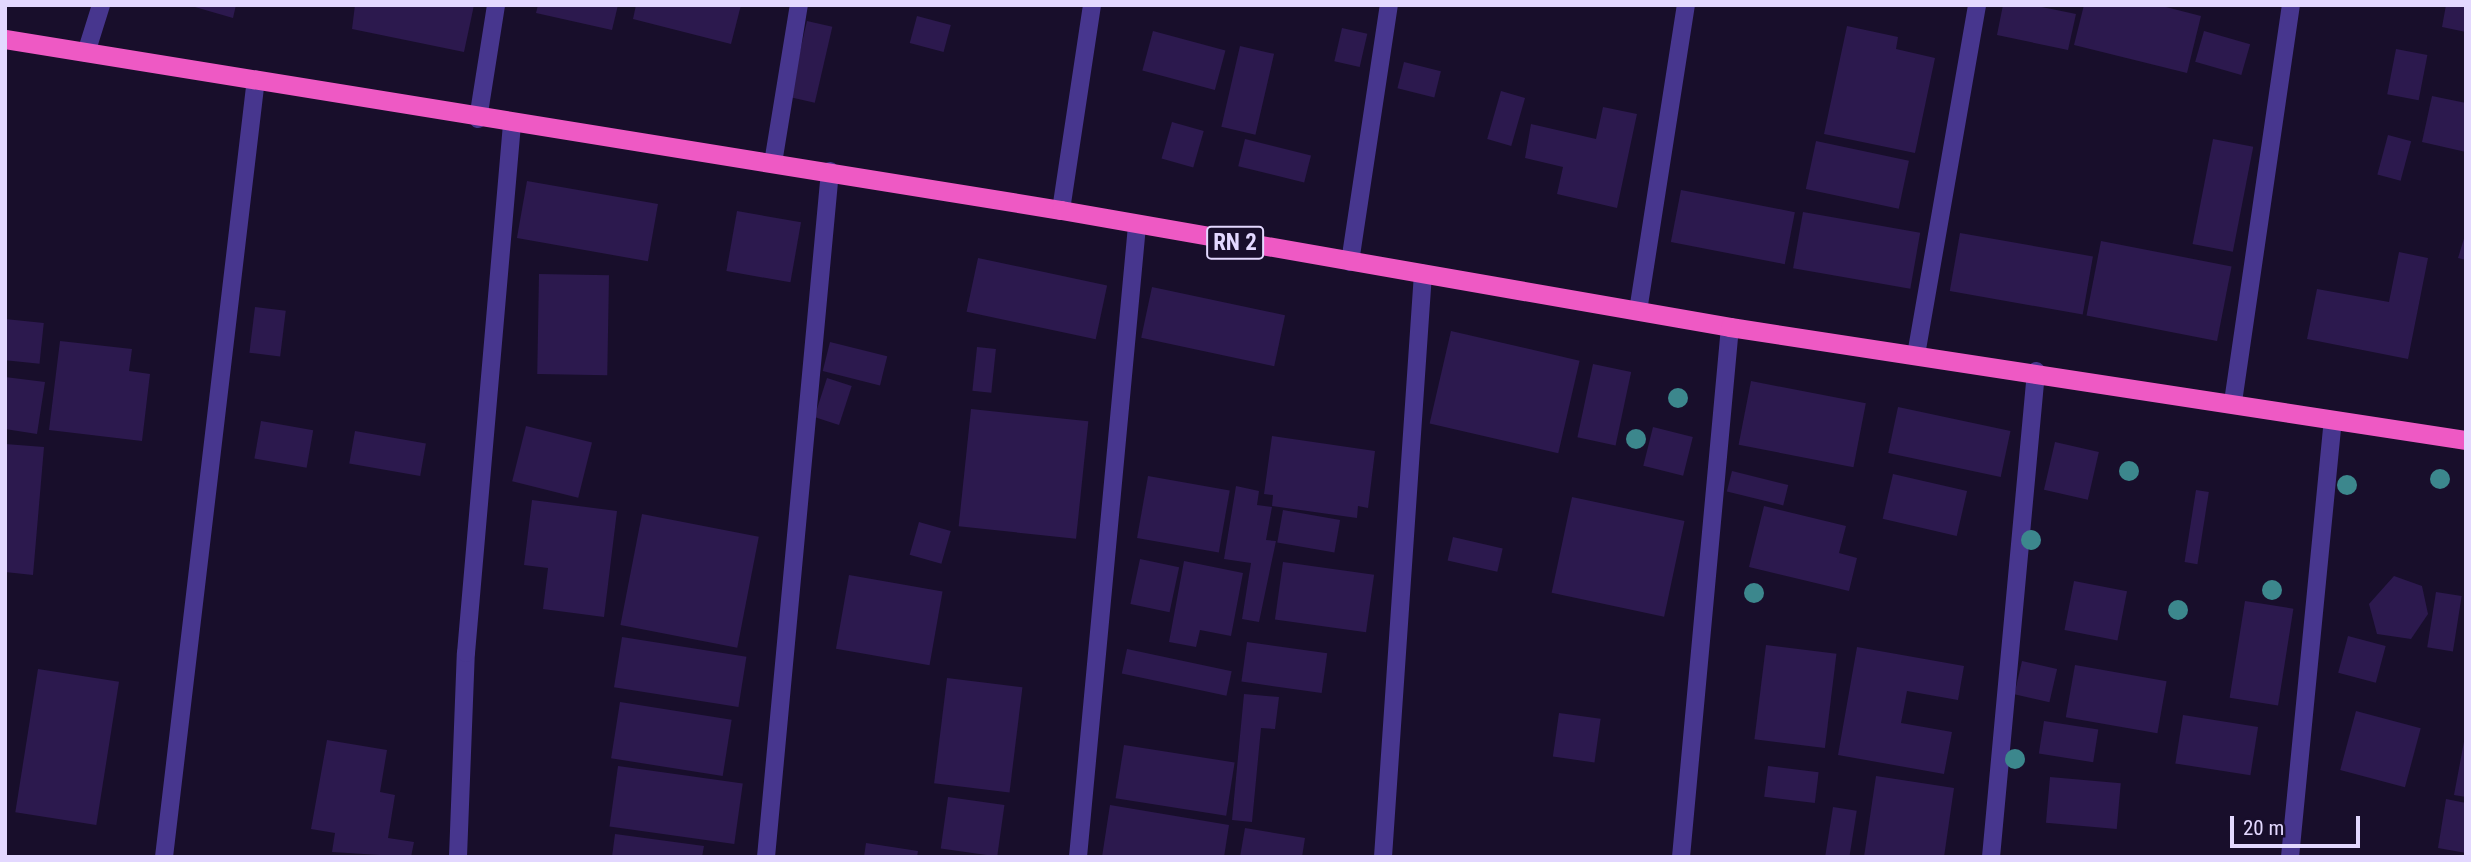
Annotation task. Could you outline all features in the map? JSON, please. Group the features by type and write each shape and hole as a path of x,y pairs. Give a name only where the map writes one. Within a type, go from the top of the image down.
{"highway":[{"name":"RN 2","path":"5,39 512,124 830,171 1061,209 1137,226 1730,327 2036,371 2233,402 2333,421 2466,440"}],"street":[{"path":"86,53 101,5"},
{"path":"478,118 496,5"},
{"path":"773,163 799,5"},
{"path":"1061,209 1092,5"},
{"path":"1350,262 1389,5"},
{"path":"1638,311 1686,5"},
{"path":"1916,355 1977,5"},
{"path":"2233,402 2291,5"},
{"path":"164,857 256,79"},
{"path":"458,857 466,653 512,124"},
{"path":"766,857 830,171"},
{"path":"1078,857 1137,226"},
{"path":"1383,857 1423,273"},
{"path":"1681,857 1730,327"},
{"path":"1991,857 2036,371"},
{"path":"2290,857 2333,421"}],"building":[{"path":"188,5 236,5 233,18"},
{"path":"355,5 474,5 464,52 352,29"},
{"path":"538,5 618,5 612,30 536,13"},
{"path":"636,5 741,5 731,44 633,19"},
{"path":"2003,5 2032,5 2076,14 2068,50 1997,35"},
{"path":"2084,5 2158,5 2201,16 2187,73 2074,45"},
{"path":"2446,5 2466,5 2466,32 2442,27"},
{"path":"917,16 951,25 944,52 910,43"},
{"path":"807,21 832,27 815,103 789,97"},
{"path":"1847,26 1898,37 1896,49 1935,58 1915,153 1824,134"},
{"path":"1342,28 1367,34 1360,67 1334,61"},
{"path":"1153,31 1225,50 1215,90 1142,71"},
{"path":"2204,31 2250,44 2241,75 2195,62"},
{"path":"1240,46 1274,54 1255,135 1221,127"},
{"path":"2396,49 2427,55 2419,100 2387,94"},
{"path":"1404,62 1441,71 1434,97 1397,88"},
{"path":"1501,91 1525,98 1511,146 1487,139"},
{"path":"2432,96 2466,103 2466,152 2422,142"},
{"path":"1603,107 1637,114 1617,208 1557,194 1563,167 1525,158 1531,124 1596,139"},
{"path":"1172,122 1204,131 1193,168 1162,159"},
{"path":"2388,135 2411,141 2401,181 2377,175"},
{"path":"1245,139 1311,155 1304,183 1238,166"},
{"path":"2213,139 2253,147 2233,252 2193,244"},
{"path":"1816,141 1909,161 1899,209 1806,189"},
{"path":"527,181 658,204 648,261 517,238"},
{"path":"1681,190 1795,212 1785,264 1671,242"},
{"path":"737,211 801,222 790,282 726,271"},
{"path":"1803,212 1920,233 1910,289 1793,268"},
{"path":"2466,232 2466,260 2458,258"},
{"path":"1960,233 2093,256 2083,315 1950,291"},
{"path":"2101,241 2232,266 2217,341 2086,316"},
{"path":"2399,252 2428,258 2408,359 2307,339 2317,289 2389,302"},
{"path":"978,258 1107,285 1096,339 967,312"},
{"path":"539,274 609,275 607,375 537,374"},
{"path":"1152,287 1285,315 1274,366 1141,338"},
{"path":"255,307 286,311 280,356 249,353"},
{"path":"5,319 44,323 40,364 5,360"},
{"path":"1451,331 1580,361 1558,453 1430,424"},
{"path":"60,341 132,349 129,371 150,374 142,441 49,430"},
{"path":"830,342 887,356 880,385 823,371"},
{"path":"977,347 996,349 991,393 972,391"},
{"path":"1593,364 1631,372 1616,445 1577,437"},
{"path":"5,377 45,382 37,434 5,429"},
{"path":"827,378 852,386 839,425 814,417"},
{"path":"1751,381 1866,403 1853,467 1739,445"},
{"path":"1898,407 2010,431 2001,477 1888,453"},
{"path":"971,409 1088,421 1076,539 959,526"},
{"path":"261,421 313,430 307,468 254,458"},
{"path":"526,426 592,442 578,498 512,481"},
{"path":"1653,427 1693,437 1683,476 1643,466"},
{"path":"355,431 426,444 420,476 349,463"},
{"path":"1272,436 1375,451 1368,508 1358,506 1357,518 1272,506 1273,495 1264,494"},
{"path":"2055,442 2099,452 2088,500 2044,490"},
{"path":"5,444 44,447 33,575 5,572"},
{"path":"1732,471 1788,485 1783,505 1727,491"},
{"path":"1893,474 1967,491 1957,536 1883,519"},
{"path":"1148,476 1230,490 1219,552 1137,538"},
{"path":"1236,486 1259,491 1257,505 1272,507 1266,540 1276,541 1259,622 1242,619 1251,563 1224,559"},
{"path":"2196,490 2209,492 2197,564 2185,562"},
{"path":"1572,497 1684,521 1664,617 1552,593"},
{"path":"532,500 617,511 604,617 543,609 548,568 524,565"},
{"path":"1764,506 1846,526 1839,553 1857,558 1849,591 1749,567"},
{"path":"1283,510 1340,520 1334,553 1277,542"},
{"path":"642,514 759,537 737,648 620,625"},
{"path":"919,522 951,531 941,564 910,555"},
{"path":"1453,537 1503,548 1497,572 1448,560"},
{"path":"1140,559 1179,567 1170,612 1130,604"},
{"path":"1184,561 1243,573 1231,636 1200,630 1196,647 1169,642"},
{"path":"1283,562 1374,575 1366,632 1275,619"},
{"path":"849,575 943,591 930,665 836,649"},
{"path":"2394,576 2422,586 2428,614 2411,639 2377,634 2369,604"},
{"path":"2074,581 2127,591 2117,640 2064,630"},
{"path":"2436,592 2462,596 2453,651 2427,647"},
{"path":"2245,601 2293,609 2278,705 2230,698"},
{"path":"2348,636 2386,646 2376,683 2338,673"},
{"path":"622,637 746,657 738,707 614,687"},
{"path":"1247,642 1327,653 1322,693 1241,682"},
{"path":"1766,645 1836,654 1825,748 1754,739"},
{"path":"1857,647 1964,666 1958,700 1907,691 1901,723 1952,732 1944,774 1838,755"},
{"path":"1127,649 1232,671 1226,696 1122,673"},
{"path":"2022,661 2057,669 2049,702 2014,694"},
{"path":"2075,665 2167,681 2157,733 2066,717"},
{"path":"38,669 119,682 96,825 15,812"},
{"path":"947,678 1022,687 1010,792 934,783"},
{"path":"1244,694 1279,697 1275,729 1261,728 1252,822 1232,820"},
{"path":"620,702 732,720 723,776 611,758"},
{"path":"2356,711 2421,728 2405,787 2340,770"},
{"path":"1559,713 1601,719 1594,762 1553,757"},
{"path":"2183,715 2258,727 2250,775 2175,763"},
{"path":"2044,721 2098,730 2093,762 2039,754"},
{"path":"2466,731 2466,797 2454,795"},
{"path":"327,740 387,750 380,792 395,795 388,838 414,842 411,857 332,852 335,833 311,829"},
{"path":"1124,745 1235,763 1226,816 1116,798"},
{"path":"618,766 743,784 734,844 610,826"},
{"path":"1768,766 1819,772 1815,803 1764,797"},
{"path":"1876,776 1954,788 1944,857 1864,857"},
{"path":"2050,777 2121,783 2117,829 2046,823"},
{"path":"948,797 1004,805 997,856 941,848"},
{"path":"2446,799 2466,803 2466,853 2438,848"},
{"path":"1110,805 1229,825 1224,857 1102,857"},
{"path":"1833,807 1857,811 1849,857 1825,856"},
{"path":"1245,828 1305,838 1302,857 1240,857"},
{"path":"615,834 704,846 702,857 612,857"},
{"path":"866,843 918,851 917,857 864,857"}]}
